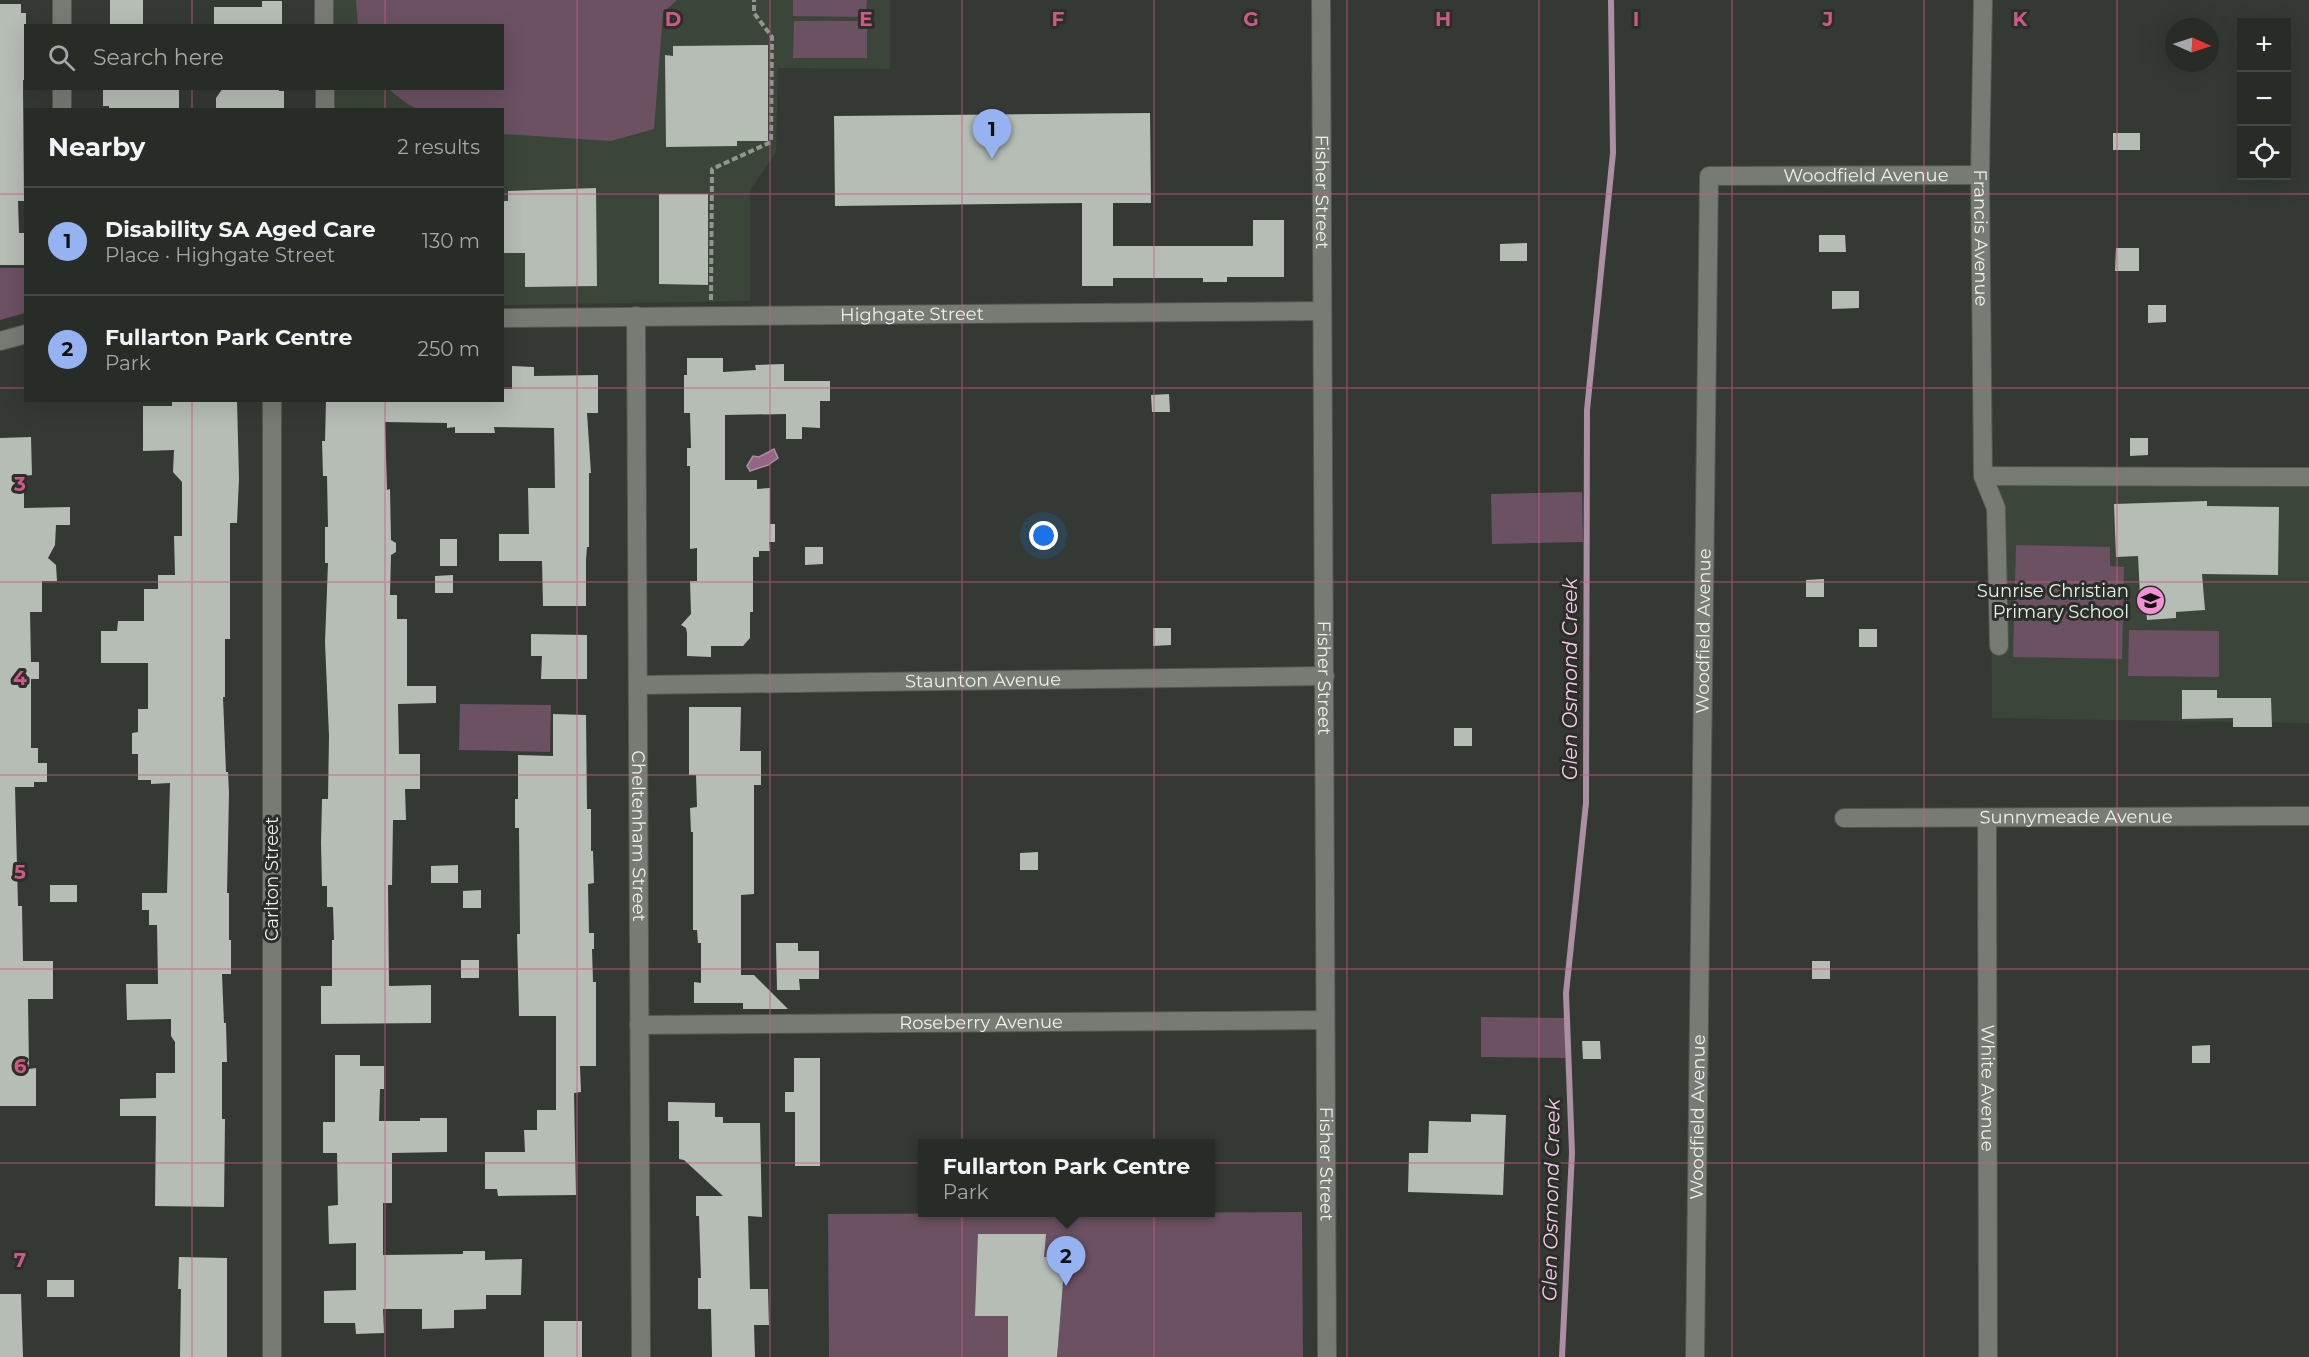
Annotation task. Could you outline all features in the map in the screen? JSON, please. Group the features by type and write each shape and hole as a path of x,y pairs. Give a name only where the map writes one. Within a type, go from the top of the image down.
{"street":[{"path":"62,0 62,24"},
{"path":"324,0 324,24"},
{"name":"Fisher Street","path":"1321,0 1327,1357"},
{"name":"Francis Avenue","path":"1983,0 1980,175 1983,476 1996,508 1999,645"},
{"path":"62,90 62,108"},
{"path":"325,90 325,108"},
{"name":"Woodfield Avenue","path":"1695,1357 1709,176 1980,175"},
{"name":"Highgate Street","path":"504,318 1321,311"},
{"name":"Cheltenham Street","path":"636,316 641,1357"},
{"path":"0,341 24,335"},
{"name":"Carlton Street","path":"272,402 272,1357"},
{"path":"1983,476 2309,477"},
{"name":"Staunton Avenue","path":"639,686 1325,676"},
{"name":"Sunnymeade Avenue","path":"1844,818 2309,816"},
{"name":"White Avenue","path":"1987,818 1988,1357"},
{"name":"Roseberry Avenue","path":"639,1025 1324,1020"}],"path":[{"path":"710,315 712,169 771,142 772,37 754,13 754,0"}],"shaded area":[{"path":"334,0 890,0 890,69 778,68 776,152 750,190 750,301 504,305 504,108 335,108 334,90 504,90 504,24 334,24"},
{"path":"356,0 677,0 663,13 654,129 611,141 504,134 504,108 416,108 389,90 504,90 504,24 358,24"},
{"path":"793,0 867,0 866,17 793,16"},
{"path":"794,21 867,21 867,58 793,58"},
{"path":"0,268 24,268 24,313 0,320"},
{"path":"774,449 778,458 768,465 750,471 747,466 753,456 759,457"},
{"name":"Sunrise Christian Primary School","path":"1991,480 2309,484 2309,723 1992,718"},
{"path":"1582,492 1583,542 1492,544 1491,494"},
{"path":"2016,545 2110,547 2110,566 2124,567 2122,659 2013,657"},
{"path":"2129,630 2219,631 2219,677 2128,676"},
{"path":"460,704 551,705 550,752 459,750"},
{"path":"1481,1017 1566,1018 1565,1058 1481,1057"},
{"path":"1215,1212 1302,1212 1303,1357 829,1357 828,1214 918,1214 918,1217 1215,1217"}],"building":[{"path":"110,0 143,0 143,24 110,24"},
{"path":"262,1 282,1 282,24 214,24 214,7 262,7"},
{"path":"0,4 21,4 21,13 26,13 23,80 24,201 18,201 19,233 24,233 24,265 0,265"},
{"path":"768,45 768,141 737,141 737,146 666,147 665,55 673,56 673,46"},
{"path":"103,90 179,90 179,108 109,108 109,106 103,106"},
{"path":"222,90 279,90 284,91 284,108 216,108 216,98"},
{"path":"1150,113 1151,203 1113,203 1113,246 1253,246 1253,220 1284,220 1284,277 1227,277 1227,282 1203,282 1203,278 1113,278 1113,286 1082,286 1082,203 835,206 834,116"},
{"path":"2113,133 2140,133 2140,150 2113,150"},
{"path":"596,188 597,286 525,287 525,253 504,253 504,201 508,201 508,191"},
{"path":"659,194 708,194 708,285 659,284"},
{"path":"1819,235 1845,235 1846,252 1819,252"},
{"path":"1527,243 1527,261 1500,261 1500,244"},
{"path":"2116,248 2139,248 2139,271 2115,271"},
{"path":"1832,291 1859,291 1859,308 1832,309"},
{"path":"2148,305 2166,305 2166,322 2148,323"},
{"path":"687,358 723,358 723,372 756,370 755,365 784,364 784,381 830,381 830,401 820,401 820,428 802,427 802,439 786,439 786,414 725,415 725,480 757,480 757,489 770,488 770,524 775,524 775,542 769,542 770,551 759,551 759,557 753,557 753,612 750,612 750,638 743,646 711,646 711,657 687,656 687,633 686,628 681,625 691,614 690,581 697,581 697,548 690,549 690,466 687,466 687,448 691,448 690,413 684,413 684,375 687,375"},
{"path":"512,366 534,367 534,376 598,375 598,413 587,413 591,473 589,473 586,606 543,606 542,561 499,561 499,534 529,534 528,488 555,488 554,428 494,427 495,433 455,433 455,427 447,428 447,423 385,422 391,540 396,543 396,552 391,555 390,595 397,595 397,619 407,619 407,686 436,686 436,703 398,704 399,754 420,754 420,789 405,789 406,820 393,820 392,885 388,885 389,986 431,985 431,1023 321,1024 321,986 332,986 332,940 334,940 333,907 327,907 327,886 322,886 321,843 322,799 328,799 329,736 325,642 328,563 325,563 325,527 328,527 327,476 323,476 322,441 325,441 326,402 504,402 504,389 512,389"},
{"path":"1169,394 1170,412 1152,412 1151,395"},
{"path":"172,402 237,402 239,479 237,523 230,523 230,639 225,639 225,697 223,697 229,793 227,893 229,893 229,940 231,940 231,974 222,974 227,1062 222,1062 222,1119 225,1119 224,1207 155,1206 156,1116 120,1116 120,1099 156,1098 156,1073 175,1073 175,1042 171,1036 171,1019 127,1020 126,984 158,984 157,925 149,925 149,910 142,910 142,893 167,893 170,783 151,784 151,780 138,780 138,754 132,754 132,733 138,732 138,709 148,709 148,663 101,663 101,631 117,631 118,621 144,621 144,589 158,589 158,575 175,575 174,536 182,536 182,482 173,472 174,450 143,451 143,406 172,406"},
{"path":"31,437 32,475 24,476 24,508 70,507 70,525 56,525 55,545 48,558 56,565 57,581 42,581 42,612 30,612 31,662 39,662 39,679 31,679 31,748 38,748 38,763 47,763 47,782 34,782 34,787 15,787 18,906 22,906 23,961 53,961 53,999 28,999 29,1069 36,1068 36,1106 0,1106 0,438"},
{"path":"2130,438 2148,438 2148,455 2130,456"},
{"path":"2207,501 2207,506 2279,507 2278,575 2202,574 2205,610 2176,612 2176,618 2147,620 2145,595 2140,595 2138,556 2116,557 2114,504"},
{"path":"440,539 457,539 457,566 440,566"},
{"path":"805,547 823,547 823,564 805,565"},
{"path":"453,575 453,593 435,593 435,576"},
{"path":"1824,579 1824,597 1806,597 1806,580"},
{"path":"1153,628 1171,628 1171,645 1153,646"},
{"path":"1859,629 1877,629 1877,647 1859,647"},
{"path":"531,634 587,635 587,679 541,679 542,656 531,656"},
{"path":"2182,690 2217,690 2217,698 2271,698 2272,727 2233,727 2233,718 2182,719"},
{"path":"689,707 741,707 740,751 761,751 761,785 754,785 754,894 741,895 741,975 754,975 788,1009 743,1009 743,1003 694,1003 694,982 701,983 701,943 698,943 697,930 693,930 693,832 691,832 690,808 697,807 696,775 689,775"},
{"path":"553,714 586,715 587,809 591,809 594,883 588,884 589,933 594,933 594,949 592,949 593,982 596,982 596,1066 580,1066 581,1092 574,1093 576,1195 498,1196 497,1189 485,1189 485,1152 525,1152 524,1130 537,1130 537,1110 556,1110 556,1016 519,1016 517,934 520,934 519,828 515,828 515,799 518,799 518,755 553,756"},
{"path":"1454,728 1472,728 1472,746 1454,746"},
{"path":"1038,852 1038,870 1020,870 1020,853"},
{"path":"458,865 458,883 431,883 431,866"},
{"path":"50,885 77,885 77,902 50,902"},
{"path":"481,890 481,908 463,908 463,891"},
{"path":"776,943 798,943 798,951 819,951 819,979 799,979 800,990 777,990"},
{"path":"461,960 479,960 479,978 461,978"},
{"path":"1812,961 1830,961 1830,979 1812,979"},
{"path":"1582,1041 1600,1041 1601,1059 1583,1059"},
{"path":"2210,1045 2210,1063 2192,1063 2192,1046"},
{"path":"335,1055 360,1055 360,1066 384,1066 384,1089 380,1089 379,1121 420,1121 420,1118 447,1118 447,1152 392,1153 392,1203 383,1203 383,1255 463,1254 463,1251 485,1251 485,1260 522,1259 521,1295 486,1295 486,1309 454,1310 454,1328 422,1329 422,1309 383,1309 384,1333 356,1334 355,1323 324,1323 324,1291 356,1290 356,1243 329,1244 328,1206 338,1205 337,1153 323,1153 323,1122 335,1122"},
{"path":"794,1058 820,1058 820,1166 795,1166 795,1112 785,1112 785,1092 794,1092"},
{"path":"668,1102 715,1103 715,1117 723,1117 723,1123 760,1123 762,1217 748,1216 750,1289 768,1289 769,1325 754,1325 755,1357 712,1357 711,1309 698,1309 698,1278 701,1278 696,1196 723,1196 684,1160 679,1159 679,1121 668,1121"},
{"path":"1471,1114 1506,1115 1503,1195 1408,1192 1409,1153 1428,1153 1429,1121 1471,1122"},
{"path":"978,1234 1046,1234 1044,1257 1065,1257 1057,1357 1008,1357 1008,1316 975,1316"},
{"path":"179,1257 227,1258 227,1357 180,1357"},
{"path":"47,1280 74,1280 74,1297 47,1297"},
{"path":"0,1294 21,1294 23,1357 0,1357"},
{"path":"544,1321 582,1321 582,1357 544,1357"}],"waterway":[{"name":"Glen Osmond Creek","path":"1562,1357 1572,1153 1566,993 1586,803 1587,410 1613,153 1611,1"}],"place":[{"name":"Disability SA Aged Care","path":"992,159"},
{"name":"Sunrise Christian Primary School","path":"2150,601"},
{"name":"Fullarton Park Centre","path":"1066,1286"}]}
